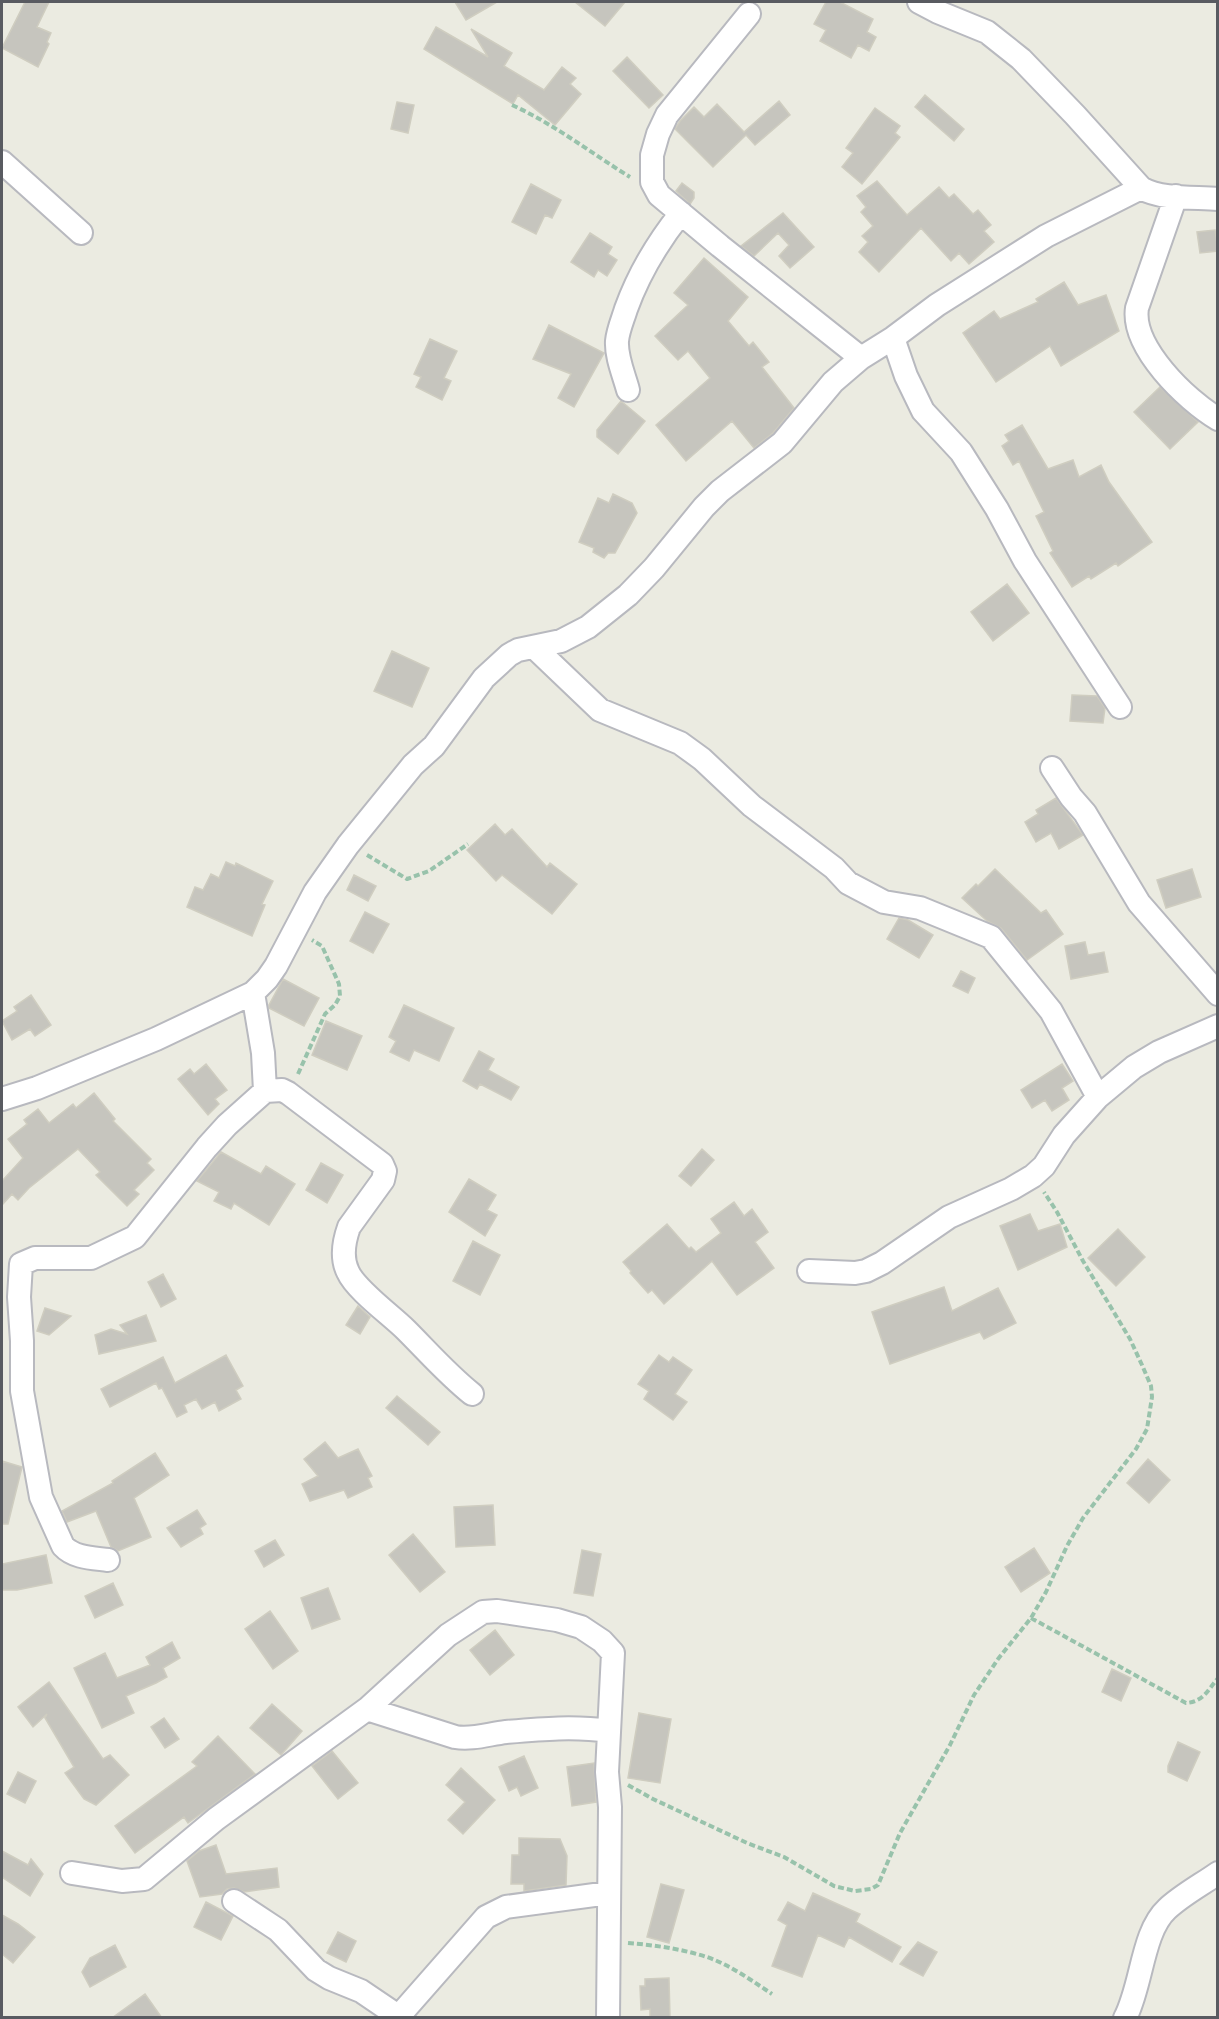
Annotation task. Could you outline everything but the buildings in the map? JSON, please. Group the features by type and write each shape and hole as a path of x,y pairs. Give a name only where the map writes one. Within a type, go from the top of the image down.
{"street":[{"path":"919,2 987,32 1013,52 1075,115 1141,188 1153,193 1218,199"},
{"path":"749,14 667,115 652,155 652,182 659,195 861,358"},
{"path":"2,162 81,233"},
{"path":"2,1099 37,1088 156,1039 253,993 272,973 315,892 348,845 413,765 434,746 484,678 514,652 561,641 588,627 628,595 720,491 782,443 833,382 861,358 893,338 937,305 1036,242 1141,188"},
{"path":"1176,196 1137,308 1136,325 1144,343 1167,376 1191,401 1218,419"},
{"path":"628,390 618,355 617,341 620,328 634,286 649,257 662,236 681,213"},
{"path":"893,338 906,376 923,411 961,452 997,509 1025,561 1120,707"},
{"path":"534,647 600,710 680,743 702,759 752,806 834,868 848,883 870,897 884,902 920,908 991,937 1051,1011 1098,1097"},
{"path":"1052,768 1071,797 1085,813 1139,903 1218,994"},
{"path":"253,993 263,1053 265,1091"},
{"path":"809,1271 855,1273 866,1271 882,1263 949,1217 1011,1189 1033,1176 1044,1166 1064,1135 1098,1097 1134,1067 1150,1057 1218,1026"},
{"path":"108,1560 73,1554 67,1550 63,1546 41,1497 22,1391 20,1268 24,1261 35,1258 91,1258 135,1237 207,1147 227,1125 265,1091 282,1090 382,1164 385,1171 384,1180 349,1227 345,1236 348,1273 453,1379 472,1394"},
{"path":"72,1873 122,1881 144,1879 216,1819 367,1709 448,1635 477,1615 497,1611 557,1620 581,1627 609,1648 614,1659 607,1772 610,1941 608,2018"},
{"path":"367,1709 462,1739 541,1729 584,1728 609,1731"},
{"path":"1125,2018 1136,1993 1150,1935 1158,1921 1166,1909 1218,1873"},
{"path":"234,1901 278,1930 316,1970 361,1991 400,2017 491,1913 506,1907 609,1893"}],"path":[{"path":"512,105 540,118 659,195"},
{"path":"348,845 407,879 429,871 468,844"},
{"path":"288,1094 325,1014 335,1005 340,996 339,984 322,946 294,930"},
{"path":"607,1772 653,1799 747,1843 784,1857 834,1886 846,1890 871,1889 878,1886 900,1833 950,1745 974,1695 998,1659 1031,1618 1083,1518 1136,1449 1147,1429 1152,1397 1151,1386 1130,1340 1057,1212 1033,1176"},
{"path":"1031,1618 1186,1703 1200,1699 1218,1678"},
{"path":"610,1941 646,1944 707,1957 737,1971 772,1994"}]}
